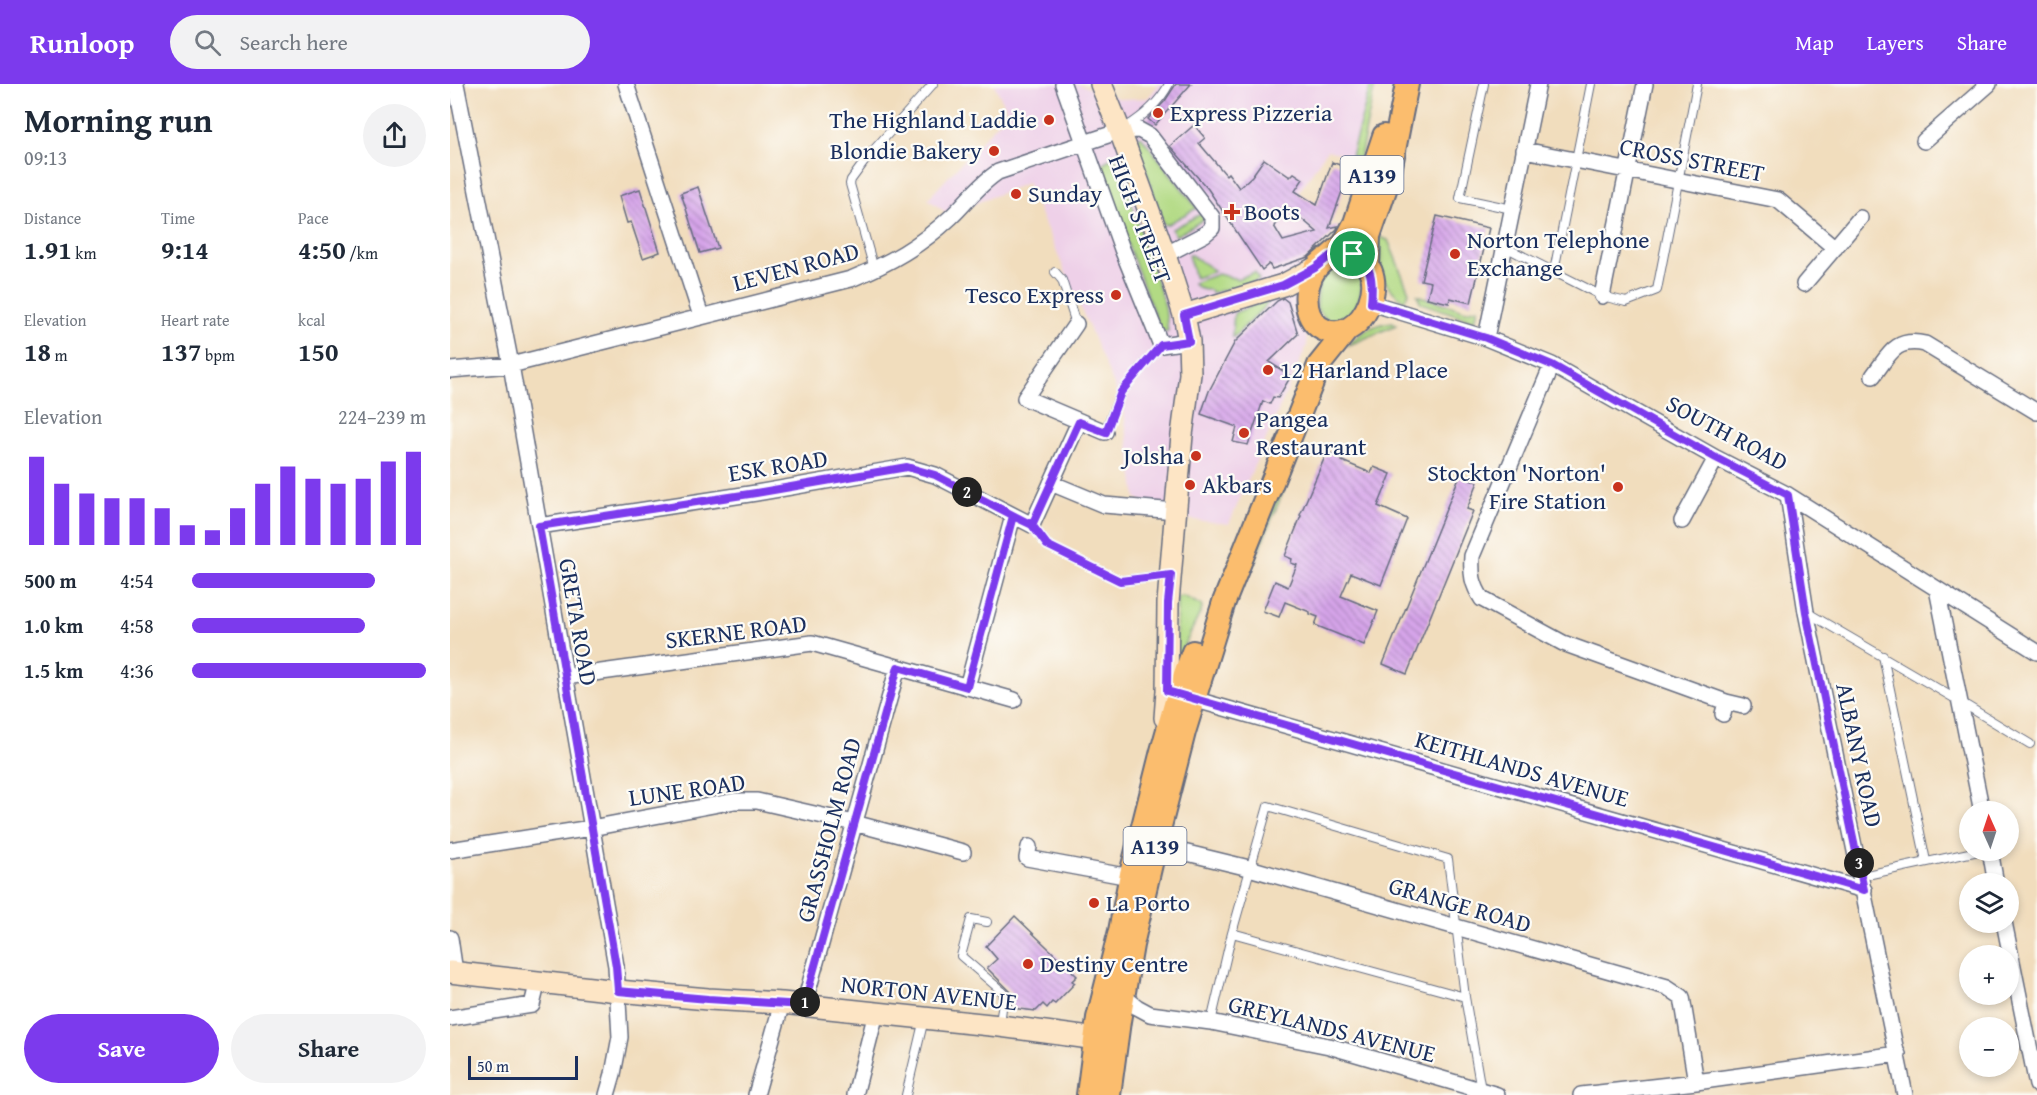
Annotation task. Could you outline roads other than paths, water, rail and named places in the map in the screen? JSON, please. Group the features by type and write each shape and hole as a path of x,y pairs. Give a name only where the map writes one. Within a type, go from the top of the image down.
{"main road":[{"name":"HIGH STREET","path":"1101,84 1165,255 1184,315 1189,341 1190,374 1182,435 1168,603 1180,695"},
{"name":"A139","path":"1319,365 1316,325 1310,315 1306,298 1309,282 1323,262 1344,244 1355,223 1383,139 1394,84"},
{"name":"A139","path":"1088,1095 1123,996 1162,751 1198,640 1224,602 1319,365 1347,330 1367,311 1371,303 1372,288 1368,267 1369,236 1388,181 1407,84"},
{"path":"1184,315 1283,285 1343,253 1361,257 1368,267"},
{"path":"1283,285 1306,298"},
{"path":"1316,325 1327,332 1337,333 1347,330"},
{"name":"A139","path":"1109,1095 1106,1041 1098,1018 1120,931 1131,874 1148,843 1180,695"},
{"name":"NORTON AVENUE","path":"452,972 618,991 876,1012 1106,1041"}],"street":[{"name":"GRETA ROAD","path":"456,84 511,364 616,966 620,1037 607,1095"},
{"path":"626,84 701,316"},
{"name":"HIGH STREET","path":"1063,84 1122,249 1161,345"},
{"path":"1486,338 1538,84"},
{"path":"1602,296 1645,84"},
{"path":"1924,141 1989,84"},
{"name":"HIGH STREET","path":"1120,131 1138,130 1149,136 1212,217 1212,228 1205,234 1165,255"},
{"name":"LEVEN ROAD","path":"450,370 511,364 851,279 890,262 937,230 998,172 1120,131"},
{"name":"CROSS STREET","path":"1524,150 1778,200 1835,248"},
{"path":"1804,284 1860,218"},
{"name":"SOUTH ROAD","path":"1371,303 1486,338 1552,365 1716,458 1788,495 2037,652"},
{"path":"1076,324 1024,398 1106,432"},
{"path":"1161,345 1189,341"},
{"path":"1873,376 1895,347 1912,341 1925,344 2035,406"},
{"path":"1552,365 1472,556 1471,575 1474,586 1482,599 1563,643 1724,708 1743,706"},
{"path":"1032,525 1079,422"},
{"path":"1682,521 1716,458"},
{"name":"ESK ROAD","path":"539,526 907,467 935,475 1032,525"},
{"path":"1051,483 1104,505 1176,511"},
{"name":"ALBANY ROAD","path":"1788,495 1806,612 1905,1095"},
{"path":"967,687 1013,516"},
{"path":"1937,589 1980,801"},
{"name":"SKERNE ROAD","path":"565,677 812,643 1014,700"},
{"name":"GRASSHOLM ROAD","path":"804,1005 898,667"},
{"name":"KEITHLANDS AVENUE","path":"1180,695 1863,883"},
{"name":"LUNE ROAD","path":"450,850 591,828 735,801 757,801 854,823 963,852"},
{"name":"GRANGE ROAD","path":"1148,843 1249,868 1667,987 1682,997 1696,1082"},
{"path":"1029,847 1027,858 1119,875 1131,874"},
{"path":"2006,933 2037,1085"},
{"path":"450,938 452,972"},
{"path":"450,1018 532,1005 538,981"},
{"name":"GREYLANDS AVENUE","path":"1123,996 1150,1014 1211,1022 1329,1046 1497,1095"},
{"path":"756,1095 782,1003"},
{"path":"855,1095 876,1012"},
{"path":"1581,1095 1614,1093 1898,1054"}],"lane":[{"path":"874,270 850,184 851,180 933,84"},
{"path":"1120,131 1143,116 1169,84"},
{"path":"1484,84 1460,198 1512,209"},
{"path":"1554,271 1591,84"},
{"path":"1504,247 1602,296 1626,302 1657,290 1697,84"},
{"path":"1055,272 1062,280 1076,324"},
{"path":"1106,432 1121,392 1161,345"},
{"path":"1032,525 1047,545 1120,581 1171,575"},
{"path":"1806,612 2030,744"},
{"path":"1883,656 1926,861"},
{"path":"1211,1022 1249,868 1268,806 1448,859 1465,997 1481,1091"},
{"path":"1863,883 1926,861 1959,855"},
{"path":"987,922 971,919 961,956 1004,993 1000,1026"},
{"path":"1232,933 1465,997"},
{"path":"906,1095 924,1018"}],"place":[{"name":"Express Pizzeria","path":"1158,113"},
{"name":"The Highland Laddie","path":"1049,120"},
{"name":"Blondie Bakery","path":"994,151"},
{"name":"Sunday","path":"1016,194"},
{"name":"Boots","path":"1232,212"},
{"name":"Norton Telephone Exchange","path":"1455,254"},
{"name":"Tesco Express","path":"1116,295"},
{"name":"12 Harland Place","path":"1268,370"},
{"name":"Pangea Restaurant","path":"1244,433"},
{"name":"Jolsha","path":"1196,456"},
{"name":"Akbars","path":"1190,485"},
{"name":"Stockton 'Norton' Fire Station","path":"1618,487"},
{"name":"La Porto","path":"1094,903"},
{"name":"Destiny Centre","path":"1028,964"}]}
